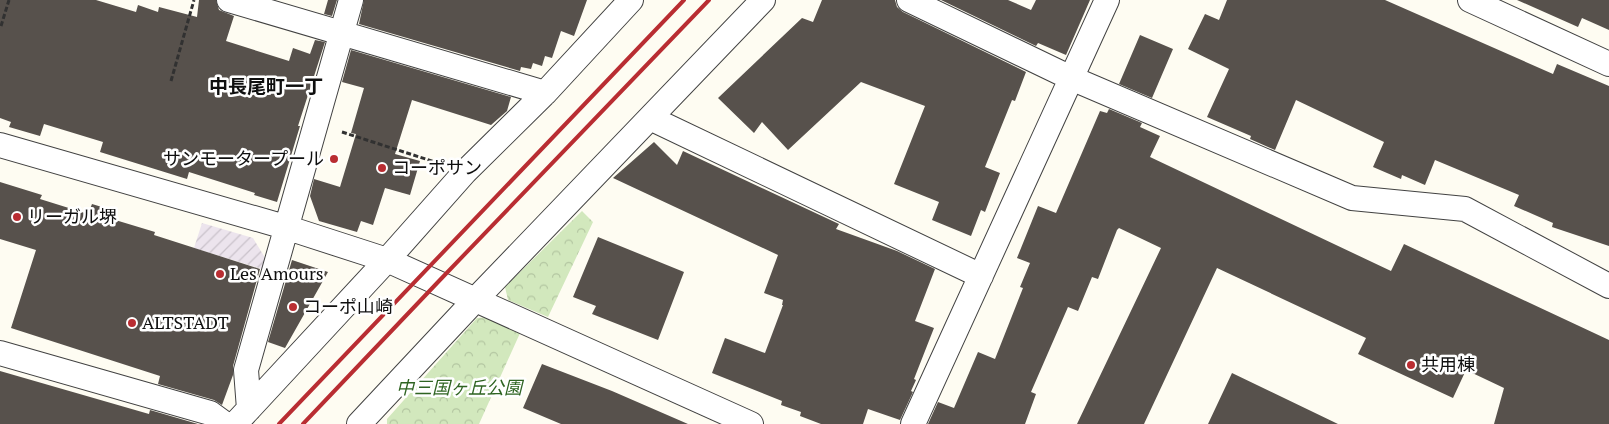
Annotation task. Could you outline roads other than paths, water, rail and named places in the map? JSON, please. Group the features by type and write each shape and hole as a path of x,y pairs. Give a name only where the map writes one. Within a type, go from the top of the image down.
{"street":[{"path":"229,0 545,93"},
{"path":"242,416 246,370 350,0"},
{"path":"242,416 388,260 465,172 545,93 631,0"},
{"path":"359,424 476,299 764,0"},
{"path":"909,0 1071,78 1352,198 1465,209 1609,286"},
{"path":"913,424 1107,0"},
{"path":"1470,0 1609,64"},
{"path":"650,118 981,276"},
{"path":"0,145 285,227 388,260 751,424"},
{"path":"0,353 210,413 225,424"}],"railway":[{"path":"279,424 684,0"},
{"path":"303,424 709,0"}],"place":[{"name":"サンモータープール","path":"334,159"},
{"name":"コーポサン","path":"382,168"},
{"name":"リーガル堺","path":"17,217"},
{"name":"Les Amours","path":"220,274"},
{"name":"コーポ山崎","path":"293,307"},
{"name":"ALTSTADT","path":"132,323"},
{"name":"共用棟","path":"1411,365"}],"district":[{"name":"中長尾町一丁","path":"266,86"}],"park label":[{"name":"中三国ヶ丘公園","path":"459,388"}]}
